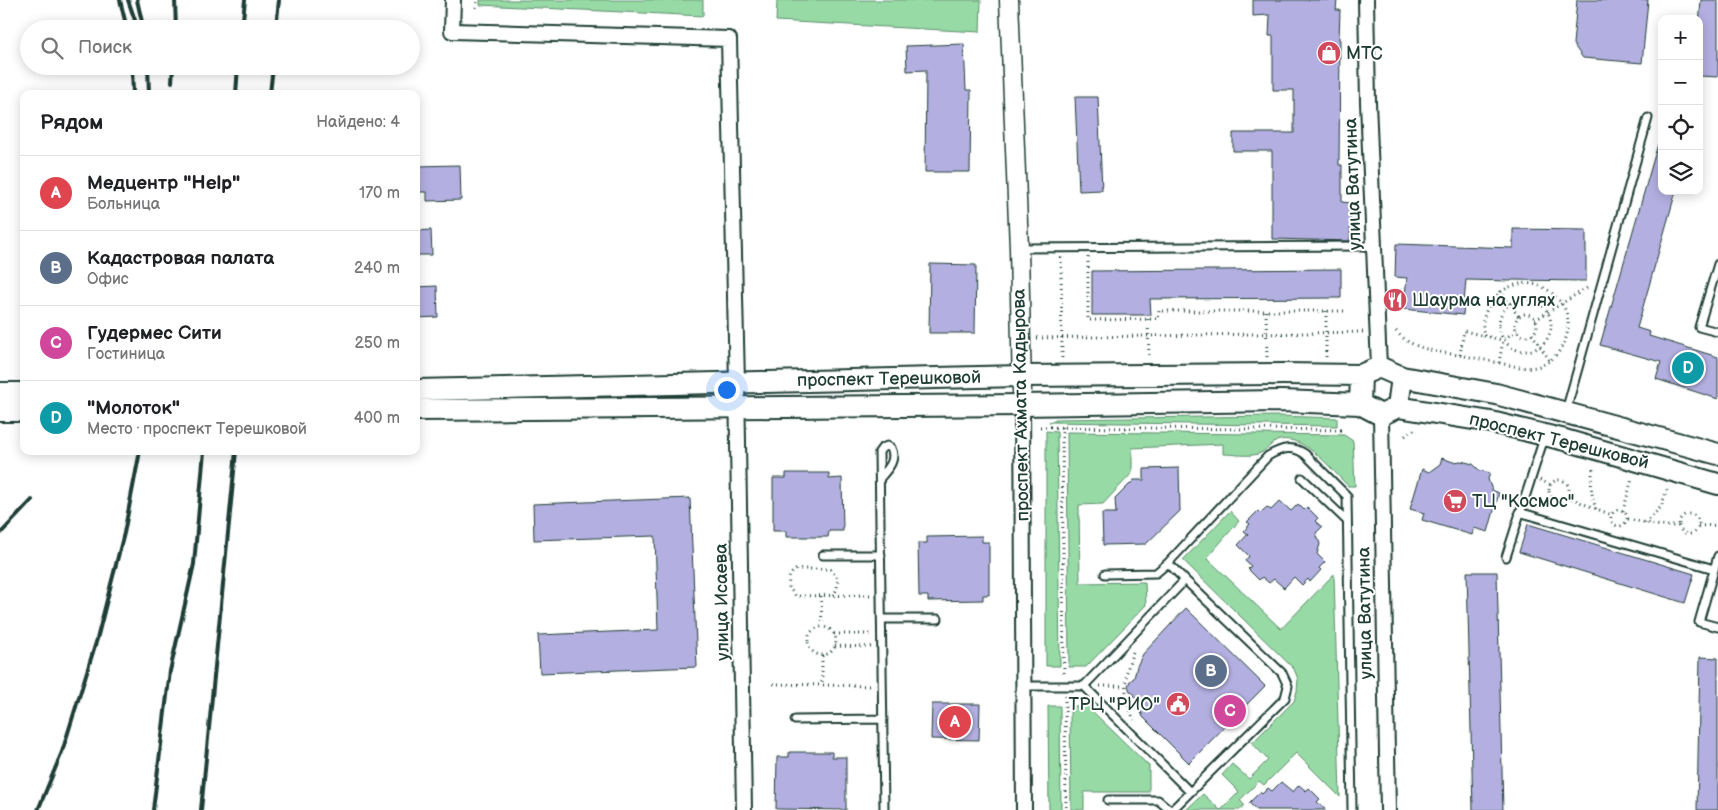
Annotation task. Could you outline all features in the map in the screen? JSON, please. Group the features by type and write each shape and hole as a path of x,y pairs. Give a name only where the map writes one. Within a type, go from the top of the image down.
{"main road":[{"name":"проспект Терешковой","path":"420,410 737,394 1022,391 1273,374 1370,371 1496,394 1718,454"},
{"path":"1360,404 1370,371"},
{"path":"1389,411 1402,377"},
{"name":"проспект Терешковой","path":"420,390 737,394 1022,391 1360,404 1389,411 1491,422 1718,484"}],"street":[{"name":"улица Исаева","path":"453,0 452,31 729,39 744,810"},
{"name":"проспект Ахмата Кадырова","path":"1009,0 1019,248 1022,391 1024,810"},
{"name":"улица Ватутина","path":"1366,0 1374,246 1370,371"},
{"name":"улица Ватутина","path":"1388,810 1389,411"}],"lane":[{"path":"1566,412 1648,118"},
{"path":"1019,248 1374,246"},
{"path":"1718,264 1699,327 1718,332"},
{"path":"1506,557 1544,435"},
{"path":"1105,574 1156,574 1268,456 1277,450 1289,448 1305,454 1347,496 1352,810"},
{"path":"880,478 884,810"},
{"path":"1302,478 1347,521"},
{"path":"1520,512 1714,569"},
{"path":"823,555 881,555"},
{"path":"1718,556 1699,622 1718,627"},
{"path":"1108,800 1158,800 1171,810 1285,698 1288,686 1282,672 1168,563"},
{"path":"1084,686 1185,580"},
{"path":"882,619 938,619"},
{"path":"1023,686 1084,686 1190,792"},
{"path":"795,720 883,719"}],"path":[{"path":"476,8 477,0"},
{"path":"1053,256 1070,256"},
{"path":"1061,256 1062,359"},
{"path":"1079,256 1088,256 1088,320 1158,319 1158,311 1348,311"},
{"path":"1535,320 1602,278"},
{"path":"1396,331 1411,344 1518,368 1535,368 1550,361 1561,350 1568,335 1568,318 1562,304 1550,291 1534,284 1516,284 1500,291 1489,303 1483,319 1484,336"},
{"path":"1500,291 1519,318"},
{"path":"1520,299 1531,299 1548,312 1551,321 1550,331 1547,340 1540,347 1530,351 1520,351 1510,347 1503,340 1498,320 1503,310 1510,303 1520,299"},
{"path":"1266,311 1267,358"},
{"path":"1326,311 1326,358"},
{"path":"1530,315 1535,320 1537,328 1532,334 1524,336 1517,330 1516,326 1519,318 1530,315"},
{"path":"1148,319 1149,358"},
{"path":"1036,329 1037,346"},
{"path":"1500,363 1503,340 1517,330"},
{"path":"1460,355 1464,331 1503,340"},
{"path":"1037,338 1364,332"},
{"path":"1532,334 1550,361"},
{"path":"1040,427 1344,430"},
{"path":"1062,428 1066,810"},
{"path":"1405,436 1416,429"},
{"path":"1594,469 1590,491 1596,510"},
{"path":"1623,511 1632,480"},
{"path":"1556,481 1563,482 1568,486 1567,496 1564,499 1556,499 1550,494 1550,485 1556,481"},
{"path":"1567,496 1596,510 1612,515"},
{"path":"1616,510 1623,511 1628,519 1624,525 1617,526 1613,523 1612,515 1616,510"},
{"path":"1690,514 1696,517 1698,526 1694,532 1690,534 1682,531 1679,526 1680,519 1683,516 1690,514"},
{"path":"1628,519 1661,526 1679,526"},
{"path":"1698,526 1718,525"},
{"path":"833,596 837,589 838,578 830,569 792,571 788,582 791,592 796,596 833,596 871,595"},
{"path":"821,596 822,626"},
{"path":"822,626 829,628 834,634 835,646 829,653 822,655 812,651 808,641 812,631 822,626"},
{"path":"834,634 871,634"},
{"path":"1138,644 1126,668 1125,686 1127,704 1134,720 1140,727"},
{"path":"835,646 871,647"},
{"path":"822,655 822,685"},
{"path":"773,684 871,686"},
{"path":"1084,686 1125,686"}],"green space":[{"path":"480,0 703,0 703,16 480,5"},
{"path":"777,0 981,0 980,32 776,21"},
{"path":"1277,416 1337,418 1337,426 1049,422 1056,419"},
{"path":"1046,431 1057,432 1060,666 1046,666"},
{"path":"1067,432 1344,435 1353,441 1355,486 1348,486 1326,463 1308,448 1289,440 1277,441 1261,453 1254,455 1223,454 1223,444 1132,448 1132,473 1103,504 1079,505 1080,583 1145,582 1146,605 1086,667 1069,667"},
{"path":"1230,511 1239,521 1207,558 1281,629 1334,574 1340,797 1296,753 1264,785 1259,781 1240,800 1244,805 1240,810 1221,810 1239,792 1222,775 1232,764 1249,779 1268,760 1252,743 1294,701 1298,679 1294,669 1183,560"},
{"path":"1048,706 1060,706 1061,810 1049,810"},
{"path":"1070,706 1087,706 1149,766 1149,792 1084,792 1084,810 1071,810"},
{"path":"1203,794 1220,810 1186,810"}],"building":[{"path":"1253,0 1337,0 1336,10 1340,10 1339,165 1342,165 1342,202 1351,203 1350,241 1272,239 1272,151 1233,151 1233,133 1294,133 1294,90 1273,90 1273,36 1269,36 1270,15 1253,16"},
{"path":"1577,0 1648,0 1642,63 1583,58 1573,44"},
{"path":"1701,0 1718,0 1718,77 1703,76 1703,15 1700,15"},
{"path":"964,44 966,90 971,90 970,172 925,172 926,70 907,71 906,46"},
{"path":"1075,97 1098,97 1102,190 1079,191"},
{"path":"1658,144 1658,195 1675,195 1637,328 1650,332 1649,336 1718,357 1718,399 1656,379 1661,362 1600,345"},
{"path":"460,165 461,200 427,201 427,192 420,192 420,166"},
{"path":"1513,229 1586,230 1586,281 1466,280 1463,315 1403,309 1407,278 1395,277 1396,244 1513,248"},
{"path":"431,230 432,255 420,255 420,231"},
{"path":"930,264 976,265 975,333 929,333"},
{"path":"1341,269 1341,298 1150,299 1151,315 1092,315 1092,271"},
{"path":"437,286 438,317 420,318 420,287"},
{"path":"1442,458 1453,462 1461,461 1473,464 1479,470 1490,473 1488,479 1492,490 1499,493 1488,532 1474,528 1472,535 1422,520 1424,513 1410,509 1422,469 1429,472 1440,464"},
{"path":"1179,468 1180,511 1146,544 1103,545 1102,513 1116,513 1115,499 1134,480 1144,480 1144,469"},
{"path":"786,473 829,473 829,479 842,478 843,531 829,531 828,537 786,537 786,531 773,531 773,478 786,478"},
{"path":"690,498 697,667 540,673 538,635 658,630 655,536 534,540 533,504"},
{"path":"1280,501 1291,511 1298,504 1304,510 1307,507 1318,518 1315,521 1322,527 1316,533 1320,544 1317,554 1325,562 1319,568 1321,570 1310,582 1308,579 1302,585 1294,577 1284,588 1274,579 1269,583 1262,577 1259,580 1248,569 1251,566 1245,561 1249,556 1238,545 1248,534 1244,531 1250,524 1247,522 1258,511 1260,513 1267,507 1271,510"},
{"path":"1528,524 1694,574 1685,603 1519,552"},
{"path":"982,536 982,542 989,542 989,595 983,595 983,600 928,601 928,596 919,596 918,543 927,543 927,537"},
{"path":"1467,572 1497,572 1503,810 1473,810"},
{"path":"1186,608 1265,686 1189,763 1143,717 1134,694 1128,686 1134,678 1143,654"},
{"path":"1700,657 1718,658 1718,810 1697,810"},
{"path":"932,704 980,704 979,740 931,739"},
{"path":"789,752 832,752 832,757 846,757 846,810 776,809 777,757 789,757"},
{"path":"1281,782 1293,792 1299,785 1306,791 1309,788 1320,799 1317,802 1326,810 1257,810 1249,803 1260,792 1262,794 1268,788 1272,791"}],"railway":[{"path":"120,0 125,20"},
{"path":"128,0 135,20"},
{"path":"137,0 142,20"},
{"path":"175,0 176,20"},
{"path":"243,20 245,0"},
{"path":"277,20 279,0"},
{"path":"132,75 133,90"},
{"path":"148,75 149,90"},
{"path":"172,75 172,82"},
{"path":"236,90 237,75"},
{"path":"270,90 272,75"},
{"path":"38,810 62,752 97,639 124,533 139,455"},
{"path":"153,810 170,671 194,564 204,455"},
{"path":"201,810 236,455"},
{"path":"0,534 32,500"}],"place":[{"name":"МТС","path":"1329,53"},
{"name":"Шаурма на углях","path":"1395,300"},
{"name":"\"Молоток\"","path":"1688,368"},
{"name":"ТЦ \"Космос\"","path":"1455,501"},
{"name":"Кадастровая палата","path":"1211,671"},
{"name":"ТРЦ \"РИО\"","path":"1178,704"},
{"name":"Гудермес Сити","path":"1230,711"},
{"name":"Медцентр \"Help\"","path":"955,722"}]}
